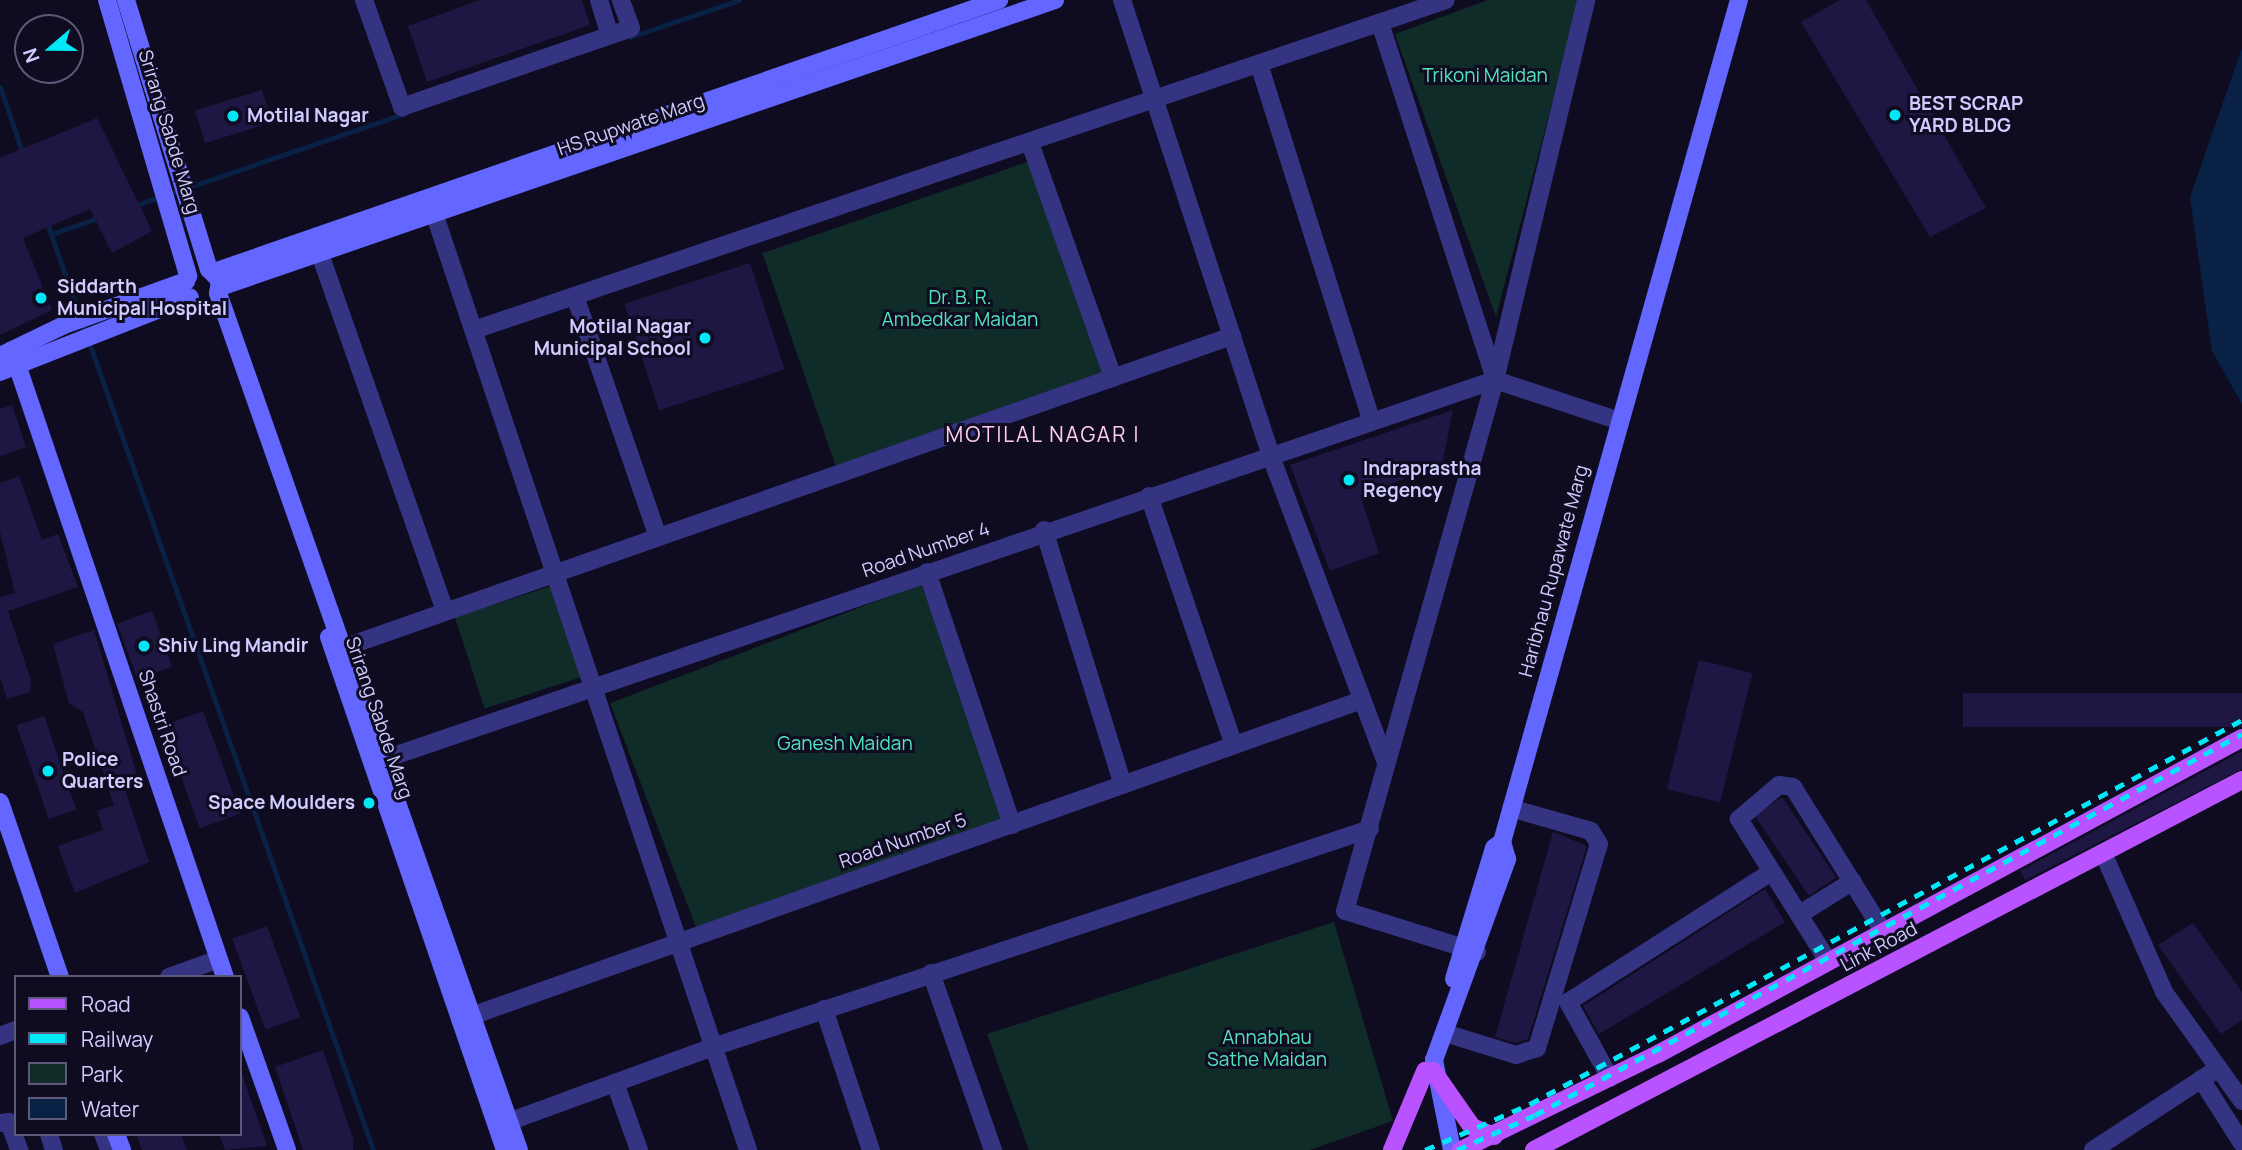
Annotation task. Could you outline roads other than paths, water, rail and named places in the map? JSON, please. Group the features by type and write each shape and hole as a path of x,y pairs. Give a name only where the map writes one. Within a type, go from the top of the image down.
{"main road":[{"name":"Link Road","path":"1461,1150 1658,1054 2242,738"},
{"name":"Link Road","path":"1547,1148 2242,780"},
{"path":"1831,959 1851,986"},
{"path":"1658,1054 1671,1080"},
{"path":"1392,1150 1429,1071 1457,1111 1472,1127 1494,1136"}],"street":[{"name":"Srirang Sabde Marg","path":"107,0 171,146 231,346 379,761 503,1124 505,1150"},
{"path":"126,0 139,75"},
{"path":"364,0 402,107 631,28 621,0"},
{"path":"598,0 611,35"},
{"path":"982,16 999,0"},
{"name":"HS Rupwate Marg","path":"0,372 9,356 188,284 214,285 294,254 320,254 433,207 982,16 1055,0"},
{"path":"1122,0 1270,454 1359,701 1386,762"},
{"path":"474,330 1446,0"},
{"path":"1441,1150 1429,1071 1471,950 1346,911 1494,380 1586,0"},
{"name":"Haribhau Rupawate Marg","path":"1429,1071 1445,1033 1471,950 1507,859 1502,842 1511,808 1617,420 1739,0"},
{"path":"1380,23 1494,380"},
{"path":"1259,64 1370,417"},
{"name":"Srirang Sabde Marg","path":"139,75 153,151 188,284"},
{"path":"1031,143 1113,378"},
{"path":"153,151 171,146"},
{"path":"294,254 433,207 748,1150"},
{"path":"320,254 445,611"},
{"path":"188,284 214,285"},
{"path":"575,296 658,537"},
{"path":"339,648 1232,336"},
{"name":"Shastri Road","path":"9,356 224,975"},
{"path":"1494,380 1617,420"},
{"name":"Road Number 4","path":"379,761 1270,454 1370,417 1494,380"},
{"path":"1149,496 1234,745"},
{"path":"1044,530 1123,785"},
{"path":"927,572 1012,825"},
{"name":"Road Number 5","path":"466,1017 1359,701"},
{"path":"1831,959 1771,872 1740,819 1786,783 1853,881 1883,931"},
{"path":"0,802 59,975"},
{"path":"1445,1033 1516,1055 1533,1052 1560,999 1597,837 1511,808"},
{"path":"519,1150 503,1124 824,1009 1370,829"},
{"path":"2104,855 2164,992 2242,1101"},
{"path":"1560,999 1771,872"},
{"path":"1800,914 1853,881"},
{"path":"175,975 219,959"},
{"path":"931,974 993,1150"},
{"path":"1560,999 1610,1078"},
{"path":"824,1009 871,1150"},
{"path":"242,1023 288,1150"},
{"path":"2093,1150 2219,1068"},
{"path":"1429,1071 1452,1150"},
{"path":"2202,1079 2242,1143"},
{"path":"615,1083 639,1150"},
{"path":"0,1123 9,1122 19,1150"}],"water":[{"path":"2242,48 2242,404 2212,351 2190,197"}],"waterway":[{"path":"630,37 739,0"},
{"path":"0,87 23,154"},
{"path":"133,206 406,113"},
{"path":"51,234 101,217"},
{"path":"47,223 373,1150"}],"railway":[{"path":"1425,1150 1530,1104 2242,720"},
{"path":"1457,1150 1535,1115 2242,734"}],"place":[{"name":"BEST SCRAP YARD BLDG","path":"1895,115"},
{"name":"Motilal Nagar","path":"233,116"},
{"name":"Siddarth Municipal Hospital","path":"41,298"},
{"name":"Motilal Nagar Municipal School","path":"705,338"},
{"name":"Indraprastha Regency","path":"1349,480"},
{"name":"Shiv Ling Mandir","path":"144,646"},
{"name":"Police Quarters","path":"48,771"},
{"name":"Space Moulders","path":"369,803"}],"district":[{"name":"MOTILAL NAGAR I","path":"1043,434"}],"park label":[{"name":"Trikoni Maidan","path":"1485,76"},
{"name":"Dr. B. R. Ambedkar Maidan","path":"960,309"},
{"name":"Ganesh Maidan","path":"845,744"},
{"name":"Annabhau Sathe Maidan","path":"1267,1049"}]}
